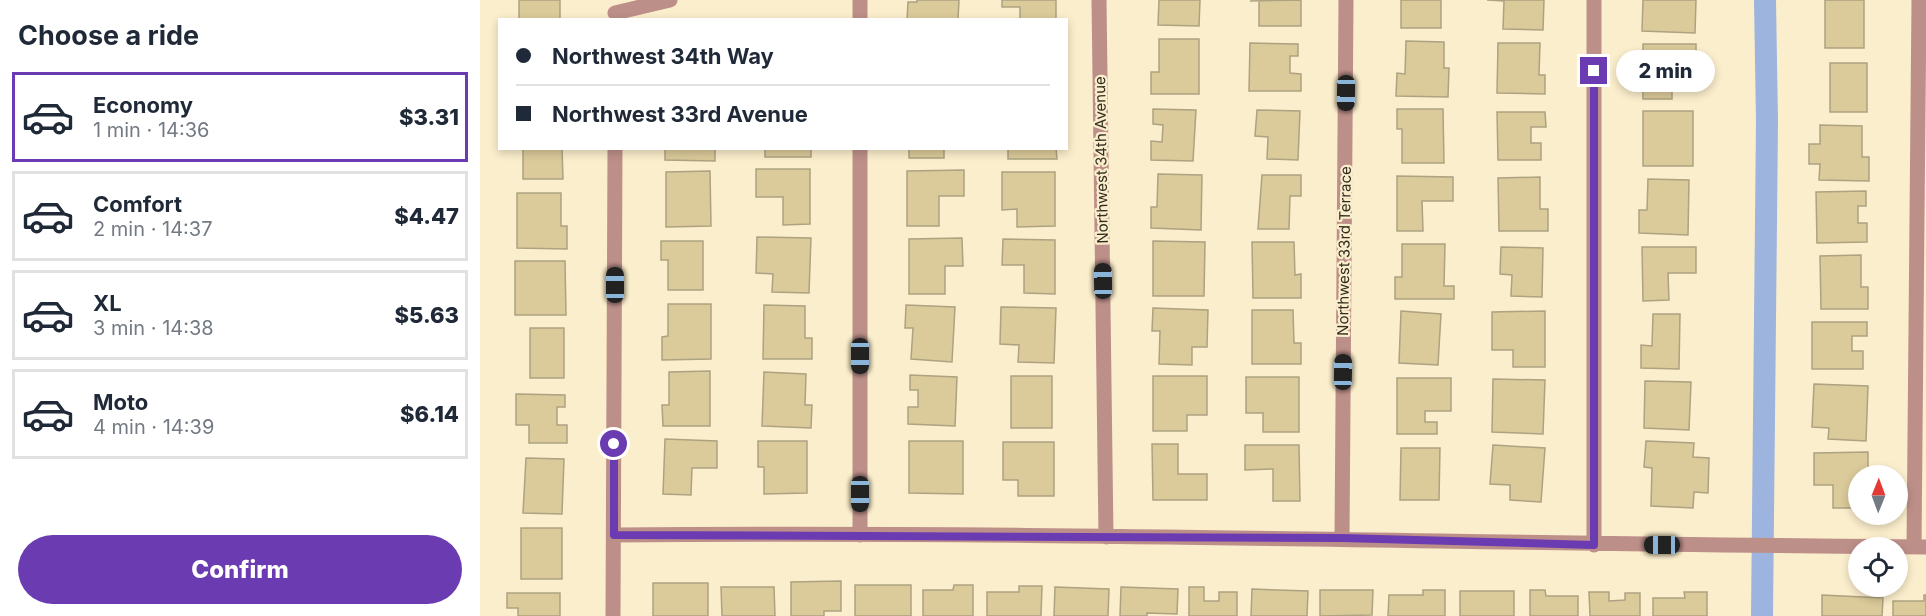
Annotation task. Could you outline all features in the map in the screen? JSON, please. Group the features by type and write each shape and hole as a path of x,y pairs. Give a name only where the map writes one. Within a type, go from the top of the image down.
{"street":[{"path":"615,11 670,0"},
{"path":"860,0 860,18"},
{"name":"Northwest 34th Avenue","path":"1099,0 1106,537"},
{"name":"Northwest 33rd Terrace","path":"1342,538 1346,0"},
{"path":"1594,0 1594,545"},
{"path":"614,535 1342,538 1594,545 1920,547 1919,0"},
{"path":"613,616 615,150"},
{"path":"860,150 860,535"}],"building":[{"path":"519,0 560,0 560,18 519,18"},
{"path":"917,0 959,0 958,18 907,18 908,2 917,2"},
{"path":"1002,0 1056,0 1056,18 1020,18 1020,7 1002,7"},
{"path":"1159,0 1200,0 1199,26 1158,25"},
{"path":"1301,0 1301,26 1259,26 1259,1 1250,1"},
{"path":"1401,0 1441,0 1441,28 1401,28"},
{"path":"1487,0 1544,0 1543,30 1503,29 1504,1"},
{"path":"1643,0 1696,0 1695,33 1642,31"},
{"path":"1825,0 1864,0 1864,48 1825,48"},
{"path":"1159,39 1199,39 1199,94 1151,94 1151,72 1159,72"},
{"path":"1406,41 1444,42 1444,68 1449,68 1448,97 1396,96 1397,73 1405,74"},
{"path":"1250,43 1298,44 1298,56 1290,56 1290,73 1301,74 1301,91 1249,91"},
{"path":"1498,43 1540,43 1539,75 1545,75 1545,94 1497,93"},
{"path":"1643,44 1696,44 1696,80 1672,80 1672,99 1643,99"},
{"path":"1830,63 1867,63 1867,112 1830,112"},
{"path":"1153,109 1196,110 1193,161 1151,160 1151,141 1162,142 1163,125 1153,124"},
{"path":"1397,109 1443,109 1444,163 1402,163 1402,129 1397,129"},
{"path":"1257,110 1300,111 1298,160 1267,159 1268,137 1255,136"},
{"path":"1643,111 1693,111 1693,166 1643,166"},
{"path":"1497,112 1545,112 1546,127 1531,127 1531,143 1541,143 1541,160 1498,160"},
{"path":"1820,125 1862,126 1862,157 1869,157 1869,181 1819,180 1820,164 1809,164 1809,144 1820,144"},
{"path":"523,150 562,150 563,179 523,179"},
{"path":"665,150 715,150 715,161 665,160"},
{"path":"765,150 811,150 811,157 765,157"},
{"path":"909,150 944,150 944,158 909,158"},
{"path":"1008,150 1056,150 1057,159 1008,159"},
{"path":"756,169 810,169 810,224 783,225 783,197 756,197"},
{"path":"964,170 964,196 939,196 939,226 907,226 907,171"},
{"path":"710,171 711,226 666,227 666,172"},
{"path":"1002,172 1055,172 1055,226 1017,227 1017,209 1002,210"},
{"path":"1158,174 1202,175 1201,230 1151,228 1151,207 1157,207"},
{"path":"1262,175 1301,175 1301,196 1290,196 1289,229 1258,229"},
{"path":"1397,176 1453,177 1453,201 1422,201 1423,231 1397,231"},
{"path":"1540,177 1540,209 1548,209 1548,231 1499,231 1498,178"},
{"path":"1648,179 1689,180 1688,235 1639,233 1639,210 1647,210"},
{"path":"1866,191 1866,206 1858,206 1858,223 1867,223 1867,242 1817,243 1816,192"},
{"path":"517,193 561,193 561,226 567,226 567,249 517,248"},
{"path":"757,237 811,238 809,293 772,292 773,274 756,273"},
{"path":"962,238 963,266 945,266 945,294 909,294 909,239"},
{"path":"1003,239 1055,240 1055,294 1024,293 1024,265 1002,265"},
{"path":"661,241 703,241 703,290 668,290 668,260 661,260"},
{"path":"1153,241 1205,242 1204,296 1153,296"},
{"path":"1252,242 1294,242 1295,275 1301,274 1301,298 1253,298"},
{"path":"1402,244 1445,244 1444,286 1454,286 1454,299 1395,299 1395,277 1402,277"},
{"path":"1501,247 1543,248 1542,297 1511,296 1512,275 1500,274"},
{"path":"1642,247 1696,247 1696,273 1668,273 1669,300 1643,301"},
{"path":"1861,255 1861,287 1868,287 1868,309 1821,309 1820,256"},
{"path":"515,261 565,261 566,315 515,315"},
{"path":"668,304 711,304 711,359 662,360 662,337 668,336"},
{"path":"764,305 805,306 805,338 812,338 812,359 763,359"},
{"path":"906,305 955,307 952,362 911,359 913,328 905,328"},
{"path":"1001,307 1056,308 1054,363 1018,362 1019,345 1000,344"},
{"path":"1153,308 1208,310 1207,347 1192,347 1192,365 1159,364 1160,331 1152,331"},
{"path":"1252,310 1293,310 1294,343 1301,343 1301,364 1252,364"},
{"path":"1401,311 1441,314 1438,365 1399,363"},
{"path":"1545,311 1545,367 1513,367 1513,350 1492,350 1492,312"},
{"path":"1653,314 1680,314 1679,369 1641,368 1641,345 1652,346"},
{"path":"1812,322 1867,322 1867,336 1852,336 1852,351 1863,351 1863,369 1812,369"},
{"path":"530,328 564,328 564,378 530,378"},
{"path":"710,371 710,426 663,426 662,405 669,405 669,372"},
{"path":"764,372 806,374 805,405 812,405 811,428 762,426"},
{"path":"910,375 957,377 955,426 908,424 908,407 918,407 918,390 910,390"},
{"path":"1011,376 1052,376 1052,428 1011,428"},
{"path":"1153,376 1207,376 1207,415 1187,415 1187,431 1153,431"},
{"path":"1246,377 1299,377 1299,432 1263,432 1263,413 1246,413"},
{"path":"1397,378 1451,378 1451,411 1425,411 1425,422 1437,422 1437,434 1397,434"},
{"path":"1493,379 1545,380 1543,434 1492,432"},
{"path":"1645,381 1691,382 1689,430 1644,428"},
{"path":"1814,384 1868,386 1866,441 1828,439 1829,428 1812,427"},
{"path":"516,394 565,395 565,407 557,407 557,425 567,425 567,443 529,443 529,425 516,425"},
{"path":"665,439 717,441 717,468 692,468 691,495 663,494"},
{"path":"758,441 807,441 807,493 764,494 764,467 758,467"},
{"path":"909,441 963,441 963,494 909,493"},
{"path":"1646,441 1694,443 1693,457 1709,458 1708,493 1694,492 1693,508 1651,506 1652,468 1644,467"},
{"path":"1003,442 1054,442 1054,496 1018,496 1018,480 1003,480"},
{"path":"1152,444 1178,444 1178,474 1207,474 1207,500 1153,500"},
{"path":"1245,445 1299,445 1300,501 1273,501 1273,469 1245,470"},
{"path":"1493,445 1545,448 1541,502 1510,500 1510,485 1490,484"},
{"path":"1401,448 1440,448 1439,500 1400,500"},
{"path":"1868,452 1868,465 1848,465 1848,508 1833,508 1833,485 1814,485 1814,453"},
{"path":"526,458 564,459 562,514 523,513"},
{"path":"521,528 562,528 562,579 521,579"},
{"path":"841,581 841,611 824,611 824,616 791,616 791,582"},
{"path":"653,583 708,583 708,616 653,616"},
{"path":"855,585 911,585 911,616 855,616"},
{"path":"954,585 973,585 973,616 923,616 923,590 953,590"},
{"path":"1019,586 1042,586 1041,616 987,616 987,592 1019,592"},
{"path":"721,587 774,587 775,616 722,616"},
{"path":"1055,587 1109,589 1108,616 1054,616"},
{"path":"1121,587 1178,589 1177,614 1147,613 1147,616 1120,616"},
{"path":"1189,587 1204,587 1204,601 1219,601 1219,592 1237,592 1237,616 1189,616"},
{"path":"1252,589 1308,591 1307,616 1251,616"},
{"path":"1320,590 1373,590 1372,615 1320,616"},
{"path":"1423,590 1445,590 1445,616 1388,616 1389,595 1423,595"},
{"path":"1530,590 1545,590 1546,596 1578,596 1578,616 1530,616"},
{"path":"1460,591 1514,591 1514,616 1460,616"},
{"path":"1589,592 1609,592 1609,601 1625,600 1625,593 1640,593 1640,616 1590,616"},
{"path":"1684,592 1707,592 1707,616 1653,616 1653,598 1685,598"},
{"path":"507,593 560,593 560,616 518,616 518,608 507,608"},
{"path":"1822,595 1883,598 1882,616 1822,616"},
{"path":"1924,595 1926,595 1926,616 1893,616 1893,601 1924,601"}],"waterway":[{"path":"1762,616 1767,121 1765,0"}],"route":[{"path":"614,444 614,535 1342,538 1594,545 1594,71"}]}
